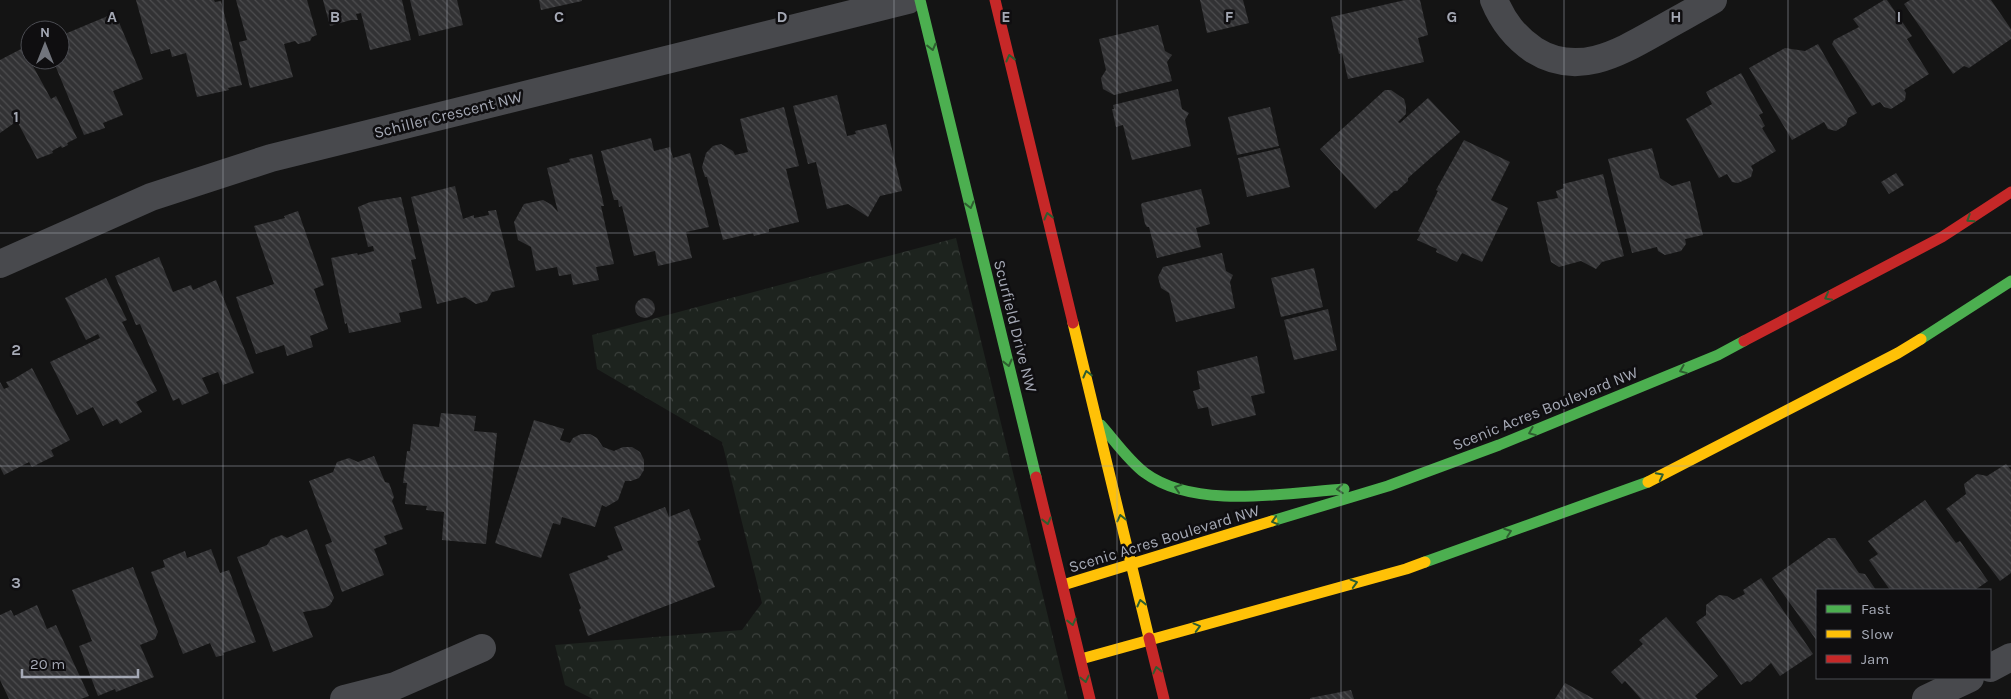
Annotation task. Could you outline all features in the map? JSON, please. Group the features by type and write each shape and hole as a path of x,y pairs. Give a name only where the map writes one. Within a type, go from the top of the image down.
{"street":[{"name":"Schiller Crescent NW","path":"0,264 151,196 271,158 908,0"},
{"name":"Scurfield Drive NW","path":"920,0 1090,699"},
{"path":"995,0 1164,699"},
{"path":"1494,0 1501,17 1519,40 1544,56 1570,62 1590,62 1610,57 1713,0"},
{"name":"Scenic Acres Boulevard NW","path":"1063,585 1388,486 1499,445 1718,355 1942,237 2011,192"},
{"path":"1081,659 1406,568 1648,482 1898,353 2011,282"},
{"path":"1098,422 1146,474 1167,485 1193,493 1232,496 1388,486"},
{"path":"344,699 395,686 482,648"},
{"path":"1991,668 2011,658"},
{"path":"1926,699 1968,679"}],"green space":[{"path":"956,238 1068,699 593,699 565,685 555,645 742,630 762,603 722,442 597,369 592,335"}],"building":[{"path":"136,0 221,1 242,85 197,97 186,53 172,57 170,49 151,54"},
{"path":"236,0 307,0 317,35 312,37 310,41 298,44 295,41 284,44 293,77 250,88 239,42 247,40"},
{"path":"323,0 402,0 411,40 370,50 361,13 356,14 358,20 330,26"},
{"path":"410,0 457,0 463,25 419,36"},
{"path":"539,0 582,0 582,1 541,10"},
{"path":"1200,0 1243,0 1249,23 1207,33"},
{"path":"1405,0 1420,0 1428,35 1418,38 1424,62 1348,79 1342,53 1339,54 1331,17"},
{"path":"1887,0 1912,36 1907,39 1929,74 1904,90 1906,93 1905,100 1891,109 1884,107 1880,102 1872,106 1832,44 1834,40 1859,27 1853,19"},
{"path":"1910,0 1991,0 2011,29 2011,39 1969,68 1964,66 1953,74 1904,4"},
{"path":"115,13 143,79 113,91 123,115 103,123 105,128 84,135 57,70 70,70 70,32"},
{"path":"1158,25 1165,51 1172,55 1167,62 1172,81 1114,95 1103,89 1101,78 1106,70 1099,39"},
{"path":"1818,44 1857,113 1848,118 1846,125 1836,131 1828,129 1824,122 1792,140 1749,68 1785,48 1805,51"},
{"path":"20,50 20,70 35,70 51,99 56,96 77,138 67,143 68,145 62,148 61,146 52,151 53,153 37,159 17,121 0,133 0,60"},
{"path":"1741,73 1763,113 1759,115 1765,126 1762,128 1776,151 1751,166 1753,170 1751,177 1738,183 1732,182 1727,174 1719,178 1686,119 1712,104 1706,92"},
{"path":"1178,89 1182,109 1189,113 1185,120 1191,146 1132,160 1123,125 1116,127 1112,109 1114,109 1113,105"},
{"path":"1385,90 1391,90 1404,99 1406,114 1398,122 1400,123 1428,98 1460,132 1375,209 1320,149"},
{"path":"837,95 847,136 856,134 855,131 886,124 902,191 880,196 868,217 848,204 827,209 816,162 808,164 793,106"},
{"path":"784,107 799,166 786,169 799,222 769,229 769,232 754,236 753,233 723,240 707,177 705,177 702,167 706,153 713,146 721,144 733,151 735,155 748,152 740,119"},
{"path":"1270,107 1279,146 1237,155 1228,117"},
{"path":"651,138 654,151 670,147 673,158 690,153 709,227 686,232 692,258 658,266 655,251 634,256 622,206 619,207 618,200 614,200 601,151"},
{"path":"1464,140 1510,162 1491,200 1508,208 1482,262 1462,253 1457,262 1436,252 1437,249 1417,240 1421,233 1418,231 1438,191 1436,190"},
{"path":"1280,148 1290,187 1247,197 1238,158"},
{"path":"1652,148 1660,178 1672,186 1690,181 1703,235 1685,239 1686,244 1681,251 1665,255 1658,251 1657,247 1632,253 1608,159"},
{"path":"592,154 604,206 601,206 614,264 596,267 599,280 573,285 571,274 559,276 557,267 536,271 531,247 518,240 514,222 524,204 543,200 552,205 558,212 547,168 570,162 569,159"},
{"path":"1896,173 1904,185 1889,194 1881,182"},
{"path":"1603,174 1624,256 1602,262 1596,269 1581,261 1559,267 1551,262 1537,202 1558,198 1556,191 1564,188 1563,184"},
{"path":"455,186 463,219 474,215 474,218 489,215 488,211 496,210 515,287 492,292 487,301 476,304 465,297 437,304 411,197"},
{"path":"1201,189 1210,224 1196,228 1201,247 1157,258 1149,227 1145,224 1142,203"},
{"path":"401,197 416,259 411,260 422,308 399,313 401,322 349,333 347,323 345,324 331,258 374,251 373,246 368,247 358,207 370,202"},
{"path":"298,211 324,285 314,289 328,329 310,336 313,347 287,356 284,345 256,354 236,297 274,284 254,226 285,218 284,216"},
{"path":"1222,253 1226,271 1233,275 1230,282 1235,308 1176,322 1169,293 1161,288 1158,277 1163,267"},
{"path":"159,257 173,292 191,285 193,290 216,280 254,373 223,385 218,372 202,378 209,393 182,405 179,398 173,401 140,324 136,325 115,276"},
{"path":"1314,268 1323,307 1281,317 1271,278"},
{"path":"106,278 127,320 122,322 157,391 136,402 142,412 120,424 117,419 103,426 93,407 77,415 50,362 100,338 98,334 86,340 65,298"},
{"path":"645,298 652,301 655,308 652,315 645,318 638,315 635,308 638,301"},
{"path":"1328,309 1337,350 1294,360 1284,320"},
{"path":"1257,356 1265,393 1251,396 1256,415 1212,426 1208,407 1198,409 1193,391 1200,389 1197,371"},
{"path":"32,368 70,440 51,450 54,456 32,467 29,462 4,475 0,467 0,382 4,389 9,387 6,382"},
{"path":"441,413 476,416 474,431 497,433 486,544 442,540 444,512 426,510 427,506 405,504 407,483 403,483 407,451 410,451 413,424 439,427"},
{"path":"534,420 564,429 560,440 570,443 573,438 581,434 590,434 597,438 603,447 614,451 623,447 632,447 640,452 644,460 644,470 639,478 625,481 618,500 606,507 602,505 595,527 562,517 560,525 553,523 541,558 495,543"},
{"path":"374,456 385,482 389,483 394,497 392,501 403,529 384,536 387,544 374,549 384,575 342,592 325,545 332,542 309,481 333,472 337,462 349,458 358,462"},
{"path":"2006,464 2011,470 2011,573 2000,581 1946,509 1966,494 1964,484 1977,474 1987,476"},
{"path":"1925,500 1956,543 1960,541 1988,581 1976,589 1889,589 1869,560 1878,554 1868,541"},
{"path":"665,507 669,517 689,509 701,540 697,541 715,587 588,636 579,610 581,608 569,574 609,559 607,556 623,550 614,527"},
{"path":"307,529 334,598 330,605 325,608 303,612 313,637 273,652 237,557 267,545 271,539 282,535 287,538"},
{"path":"1828,538 1835,538 1859,573 1865,574 1875,589 1816,589 1816,640 1772,578"},
{"path":"211,549 220,573 229,570 256,642 216,657 210,643 183,654 151,572 165,567 163,560 185,551 187,558"},
{"path":"133,567 158,632 155,639 140,645 154,677 116,692 115,689 98,696 79,646 92,641 72,590"},
{"path":"1761,578 1813,654 1780,676 1771,663 1750,682 1747,681 1741,685 1696,622 1706,615 1706,605 1719,595 1727,596 1733,600 1745,594 1743,590"},
{"path":"37,605 47,629 56,625 89,696 81,699 9,699 0,680 0,615 11,610 14,616"},
{"path":"1666,617 1718,676 1695,696 1698,699 1641,699 1625,681 1622,684 1611,672 1643,644 1639,640"},
{"path":"1565,683 1594,699 1555,699"},
{"path":"1351,690 1354,699 1310,699 1310,698"}],"traffic: fast":[{"path":"920,0 1036,477"},
{"path":"1921,339 2011,281"},
{"path":"1272,521 1388,486 1499,445 1718,355 1744,341"},
{"path":"1101,425 1127,456 1145,473 1166,484 1189,492 1242,496 1344,489"},
{"path":"1425,562 1648,482"}],"traffic: slow":[{"path":"1073,323 1149,638"},
{"path":"1648,482 1898,353 1921,339"},
{"path":"1063,585 1272,521"},
{"path":"1081,659 1406,569 1425,562"}],"traffic: jam":[{"path":"995,0 1073,323"},
{"path":"1744,341 1942,237 2011,192"},
{"path":"1036,477 1090,699"},
{"path":"1149,638 1164,699"}]}
